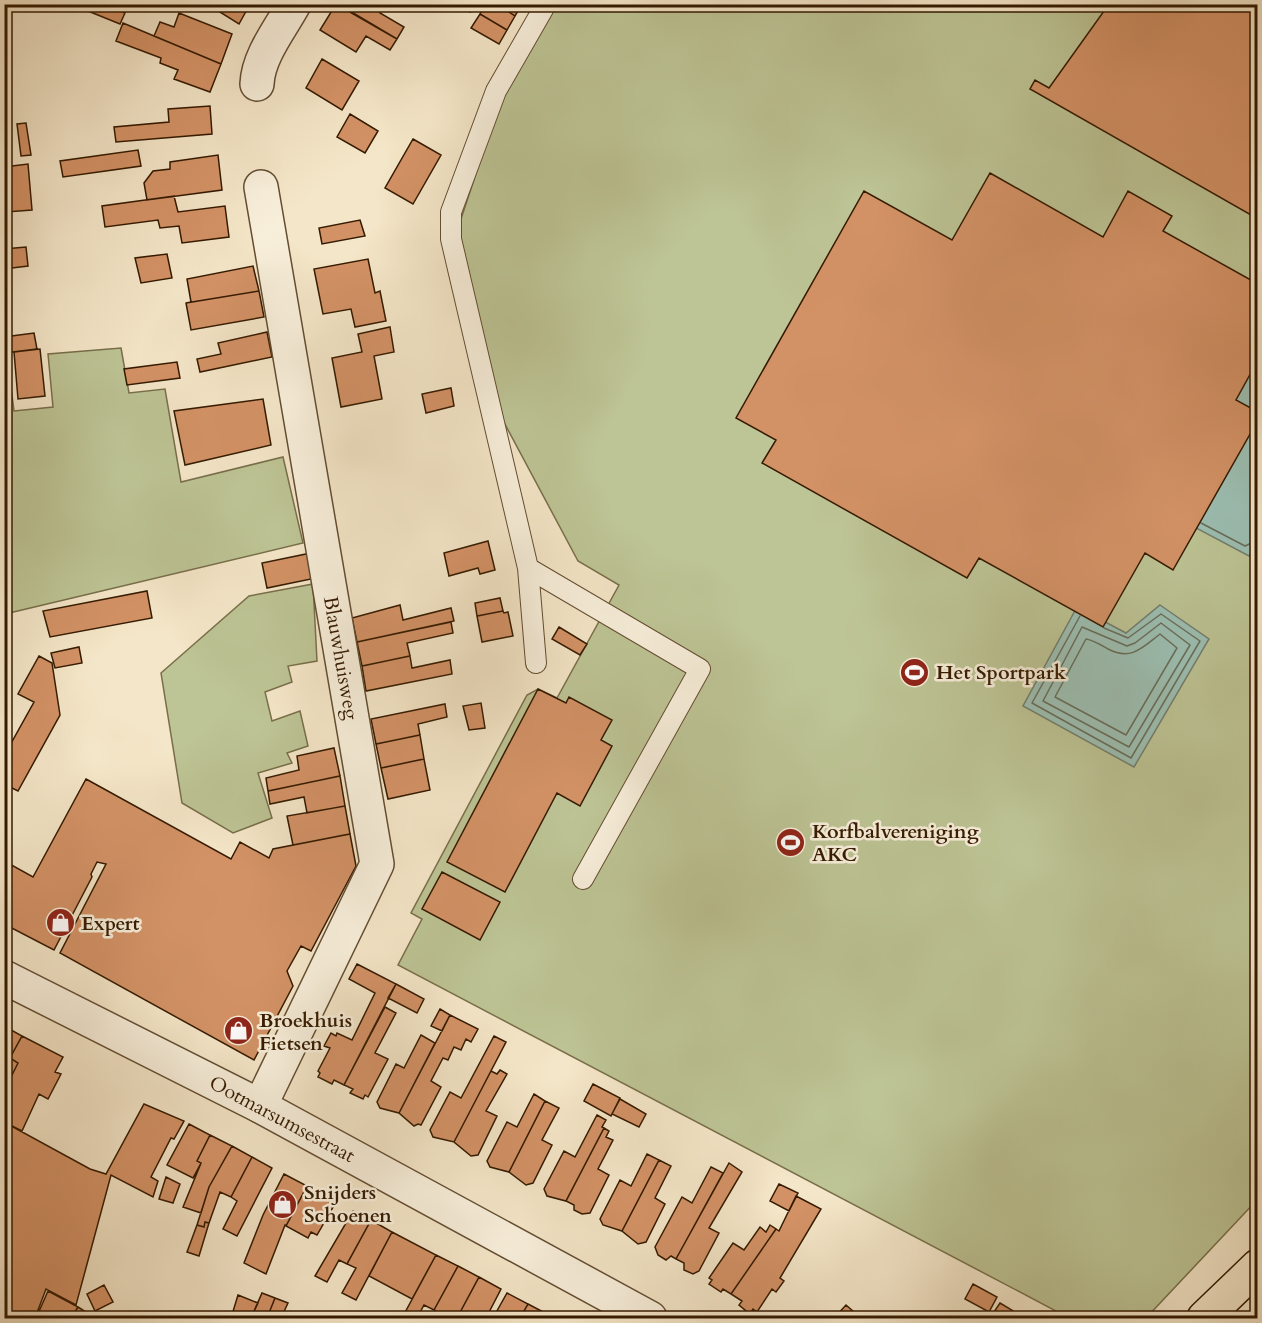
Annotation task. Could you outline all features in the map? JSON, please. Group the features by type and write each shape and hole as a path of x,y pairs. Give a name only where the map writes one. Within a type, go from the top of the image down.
{"main road":[{"path":"1204,1318 1257,1266"}],"street":[{"path":"257,84 257,74 294,4"},
{"name":"Blauwhuisweg","path":"260,1106 376,864 261,187"},
{"name":"Ootmarsumsestraat","path":"4,977 260,1106 650,1318"}],"lane":[{"path":"536,663 528,568 451,239 451,212 496,91 546,4"},
{"path":"528,568 700,669 583,879"}],"green space":[{"name":"Het Sportpark","path":"555,5 1257,5 1257,1200 1146,1318 1062,1318 1056,1311 398,965 422,919 411,913 527,695 538,689 557,698 619,585 578,561 491,398 456,234 501,98"},
{"path":"121,348 129,393 165,389 181,482 283,457 303,543 5,614 4,363 8,363 14,411 53,407 48,354"},
{"path":"313,584 317,661 288,666 292,682 265,692 272,721 300,711 308,746 287,753 292,763 258,773 272,818 233,833 182,803 161,673 249,596"}],"water":[{"path":"1257,304 1257,541 1249,556 1149,503"},
{"path":"1160,605 1209,639 1134,767 1023,706 1077,607 1126,633"}],"building":[{"path":"91,4 105,4 125,13 120,24 88,11"},
{"path":"207,4 250,4 239,24"},
{"path":"336,4 397,39 390,50 366,36 356,52 320,30"},
{"path":"338,4 385,4 380,13 404,27 397,39"},
{"path":"457,4 474,4 470,12"},
{"path":"485,4 497,4 515,16 507,30 480,14"},
{"path":"497,4 522,4 515,16"},
{"path":"1109,4 1258,4 1258,219 1030,89 1035,80 1049,88"},
{"path":"179,13 232,34 221,64 154,36 160,22 174,27"},
{"path":"480,14 507,30 499,44 471,28"},
{"path":"123,23 221,64 210,92 174,79 178,70 160,63 161,58 116,41"},
{"path":"322,59 359,81 342,110 306,88"},
{"path":"210,106 212,134 116,142 114,127 169,122 168,109"},
{"path":"350,114 378,131 365,153 337,137"},
{"path":"26,123 31,155 21,156 17,124"},
{"path":"413,139 441,155 413,204 385,188"},
{"path":"138,150 141,166 63,177 60,161"},
{"path":"218,155 222,190 147,200 144,183 153,171 170,169 170,162"},
{"path":"28,164 32,210 6,212 4,167"},
{"path":"990,173 1103,237 1128,191 1172,216 1163,231 1258,284 1258,360 1236,400 1258,412 1258,420 1173,570 1145,553 1103,627 979,558 967,578 762,463 776,440 736,418 864,191 952,240"},
{"path":"174,196 178,212 225,206 229,237 182,243 179,226 160,228 158,220 105,227 102,206"},
{"path":"360,220 365,236 322,244 319,228"},
{"path":"26,247 28,266 4,269 4,249"},
{"path":"167,254 172,278 141,283 135,258"},
{"path":"368,259 375,293 380,291 386,321 355,327 351,309 323,314 314,269"},
{"path":"253,266 259,291 186,303 191,302 187,279"},
{"path":"259,291 264,317 191,330 186,303"},
{"path":"390,327 394,352 374,356 382,399 341,407 332,358 362,352 358,334"},
{"path":"267,332 272,357 200,372 197,359 221,354 218,343"},
{"path":"34,333 37,349 4,353 4,337"},
{"path":"40,349 45,396 18,399 14,352"},
{"path":"177,362 180,378 127,385 124,369"},
{"path":"451,388 454,406 426,413 422,394"},
{"path":"263,399 271,445 185,465 174,411"},
{"path":"488,541 495,570 480,574 478,568 449,576 444,553"},
{"path":"311,553 316,578 267,588 262,563"},
{"path":"147,591 152,618 50,637 43,611"},
{"path":"500,598 503,611 477,616 475,603"},
{"path":"400,605 403,620 451,608 454,621 357,642 352,618"},
{"path":"508,612 513,636 482,642 477,616"},
{"path":"451,622 453,633 407,643 410,656 362,666 357,642"},
{"path":"559,627 587,644 580,655 552,639"},
{"path":"79,647 82,663 55,668 51,653"},
{"path":"39,656 52,663 60,715 18,791 4,784 4,756 34,702 18,694"},
{"path":"410,656 412,668 450,660 452,674 366,691 362,666"},
{"path":"538,689 566,703 569,697 612,720 601,740 612,746 580,806 557,793 505,892 447,862"},
{"path":"481,703 485,728 469,730 463,706"},
{"path":"445,704 447,717 418,724 420,735 376,744 371,719"},
{"path":"420,735 424,759 381,768 376,744"},
{"path":"334,748 340,776 268,791 266,778 299,770 297,756"},
{"path":"424,759 430,790 388,799 381,768"},
{"path":"340,776 345,806 307,813 304,797 270,804 268,791"},
{"path":"86,779 231,859 240,842 269,858 273,849 350,834 356,866 311,951 301,946 287,971 293,986 254,1060 60,953 106,864 97,862 91,874 92,877 54,950 4,924 4,871 8,863 33,877"},
{"path":"345,806 350,834 293,845 287,816"},
{"path":"442,872 500,902 480,940 422,909"},
{"path":"357,964 396,984 344,1085 334,1080 332,1084 318,1077 320,1073 318,1071 330,1048 324,1046 331,1033 336,1036 337,1033 352,1040 375,993 349,979"},
{"path":"396,984 424,999 417,1013 388,998"},
{"path":"385,1007 396,1013 375,1053 388,1059 368,1097 365,1095 363,1099 350,1093 353,1089 344,1085"},
{"path":"440,1009 450,1015 442,1031 431,1026"},
{"path":"450,1015 478,1029 471,1042 466,1039 461,1050 454,1047 448,1060 443,1058 431,1081 441,1087 421,1125 414,1126 399,1113"},
{"path":"4,1026 22,1036 10,1058 18,1063 4,1091"},
{"path":"421,1035 435,1043 399,1113 380,1108 377,1102 396,1064 404,1068"},
{"path":"22,1036 63,1057 55,1072 61,1074 48,1099 39,1094 22,1131 4,1122 4,1091 18,1063 10,1058"},
{"path":"494,1036 506,1042 454,1142 433,1137 430,1130 450,1092 461,1098"},
{"path":"500,1070 507,1074 486,1111 497,1116 478,1155 471,1156 454,1142 491,1071 497,1074"},
{"path":"593,1084 620,1098 611,1116 584,1101"},
{"path":"534,1094 545,1101 509,1172 490,1167 487,1161 507,1122 517,1127"},
{"path":"620,1099 646,1114 639,1127 612,1114"},
{"path":"545,1101 559,1108 542,1140 552,1145 533,1183 526,1185 509,1172"},
{"path":"144,1104 184,1121 174,1139 171,1138 151,1177 158,1181 153,1197 111,1175 76,1305 46,1289 35,1318 4,1318 4,1122 90,1169 106,1174"},
{"path":"597,1115 606,1120 602,1127 604,1128 566,1201 547,1196 544,1189 564,1151 575,1157"},
{"path":"189,1124 210,1135 197,1161 201,1163 193,1178 167,1165"},
{"path":"604,1128 609,1131 606,1137 613,1140 598,1169 609,1175 590,1213 582,1214 574,1210 574,1205 566,1201"},
{"path":"210,1135 232,1146 209,1187 201,1213 183,1207 201,1163 197,1161"},
{"path":"232,1146 252,1157 231,1197 220,1192 209,1223 205,1222 204,1227 197,1225 209,1187"},
{"path":"647,1154 659,1160 622,1231 603,1225 600,1219 620,1180 631,1186"},
{"path":"252,1157 272,1168 237,1236 223,1229 237,1201 231,1197"},
{"path":"659,1160 671,1166 655,1198 665,1204 646,1242 638,1244 622,1231"},
{"path":"729,1163 742,1172 709,1228 719,1233 699,1271 693,1274 684,1270 684,1263 676,1259"},
{"path":"711,1167 723,1173 676,1259 671,1256 666,1260 658,1255 655,1247 682,1197 692,1203"},
{"path":"284,1174 307,1186 285,1225 266,1274 244,1263 263,1215"},
{"path":"166,1177 180,1184 173,1203 159,1199"},
{"path":"779,1184 798,1193 789,1211 770,1201"},
{"path":"307,1186 336,1202 317,1235 311,1232 308,1238 286,1226"},
{"path":"796,1196 821,1209 780,1278 784,1281 776,1292 772,1289 757,1312 753,1309 750,1314 739,1305 742,1301 731,1294 776,1229 779,1231"},
{"path":"353,1211 371,1220 347,1264 339,1260 327,1282 315,1276"},
{"path":"371,1220 392,1232 356,1300 342,1293 356,1268 347,1264"},
{"path":"205,1222 209,1223 199,1256 187,1252 197,1225 204,1227"},
{"path":"770,1225 776,1229 731,1294 723,1289 721,1292 709,1284 712,1280 709,1278 733,1243 744,1250 760,1227 766,1232"},
{"path":"392,1232 436,1255 412,1299 369,1276"},
{"path":"436,1255 458,1266 434,1310 424,1305 417,1318 402,1318"},
{"path":"458,1266 479,1277 457,1318 444,1318 434,1310"},
{"path":"479,1277 501,1289 486,1318 457,1318"},
{"path":"973,1284 997,1297 989,1312 965,1299"},
{"path":"104,1285 113,1302 95,1311 87,1294"},
{"path":"48,1291 78,1307 71,1318 37,1316"},
{"path":"262,1293 275,1298 267,1318 251,1318"},
{"path":"507,1293 528,1304 520,1318 493,1318"},
{"path":"238,1295 258,1303 251,1318 231,1318"},
{"path":"275,1298 288,1303 281,1318 267,1318"},
{"path":"1000,1303 1020,1315 1017,1318 990,1318"},
{"path":"528,1304 549,1315 547,1318 520,1318"},
{"path":"846,1305 861,1318 834,1318"},
{"path":"78,1307 89,1314 86,1318 71,1318"}],"place":[{"name":"Het Sportpark","path":"915,672"},
{"name":"Korfbalvereniging AKC","path":"791,842"},
{"name":"Expert","path":"60,923"},
{"name":"Broekhuis Fietsen","path":"238,1031"},
{"name":"Snijders Schoenen","path":"283,1204"}]}
